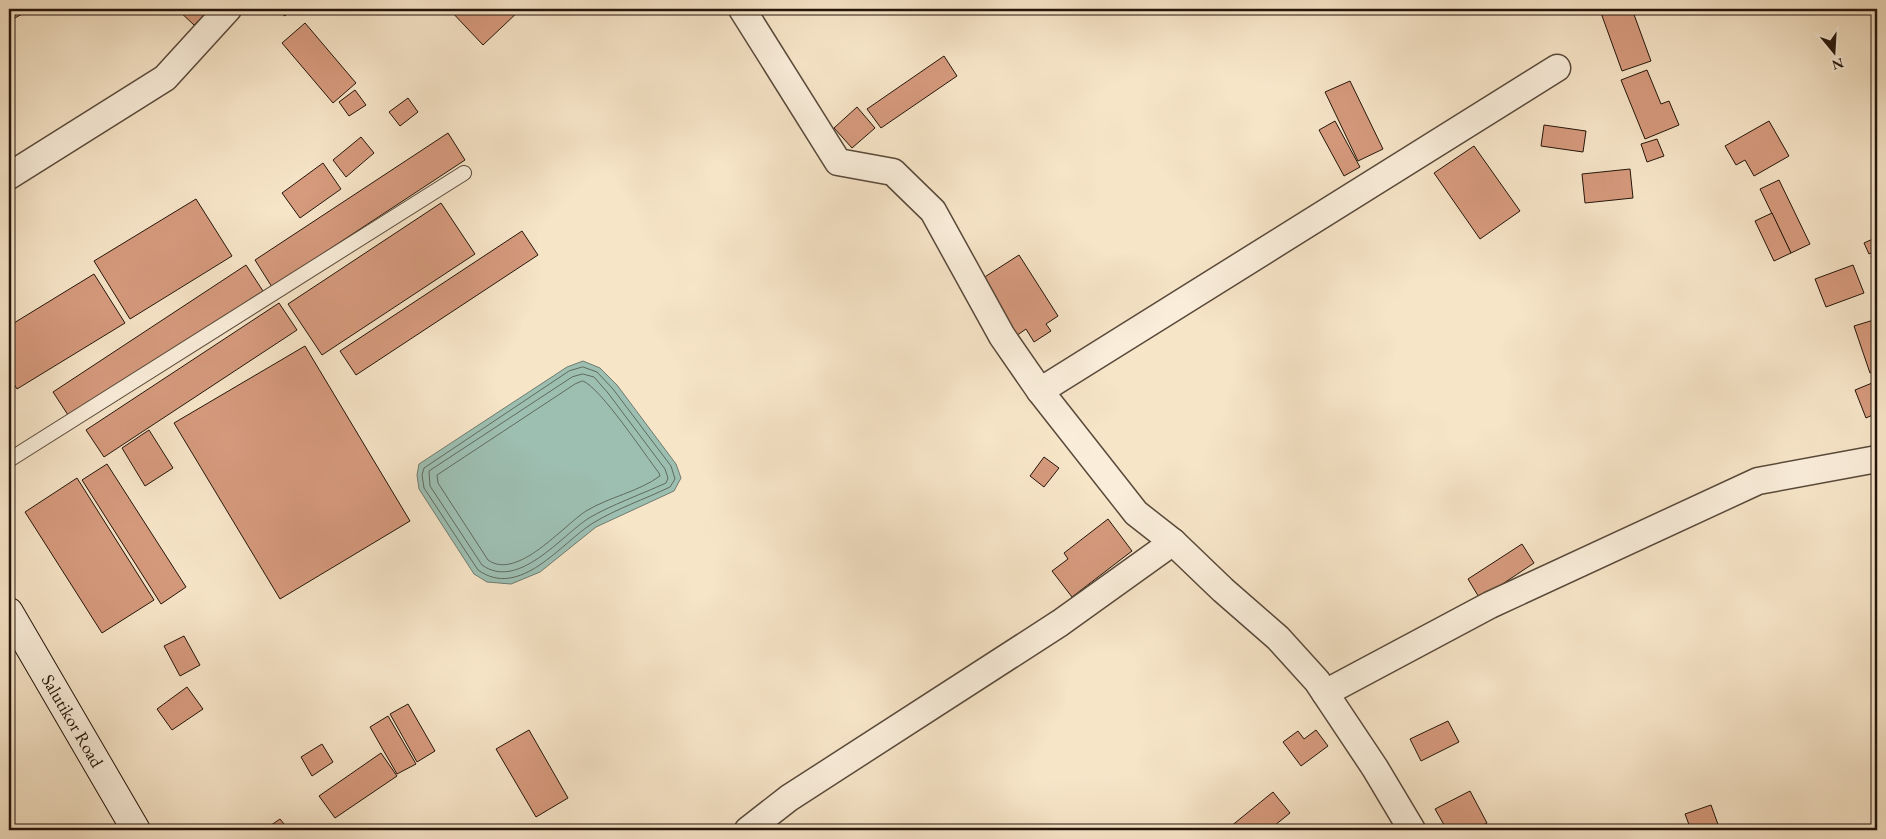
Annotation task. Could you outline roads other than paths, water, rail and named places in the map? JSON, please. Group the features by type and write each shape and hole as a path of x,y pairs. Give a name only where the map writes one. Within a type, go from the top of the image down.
{"main road":[{"name":"Salutikor Road","path":"9,612 136,830"}],"street":[{"path":"9,176 165,78 228,9"},
{"path":"742,9 838,162 892,172 933,211 1002,336 1040,391 1136,513 1173,542 1223,590 1278,638 1316,681 1375,768 1412,830"},
{"path":"1040,391 1557,68"},
{"path":"1324,693 1490,605 1758,481 1877,459"},
{"path":"748,830 789,798 1060,623 1173,542"}],"lane":[{"path":"9,460 464,172"}],"water":[{"path":"583,361 600,368 617,385 676,464 681,478 674,491 596,527 540,572 511,584 487,582 474,574 419,489 417,475 419,464 567,367"}]}
